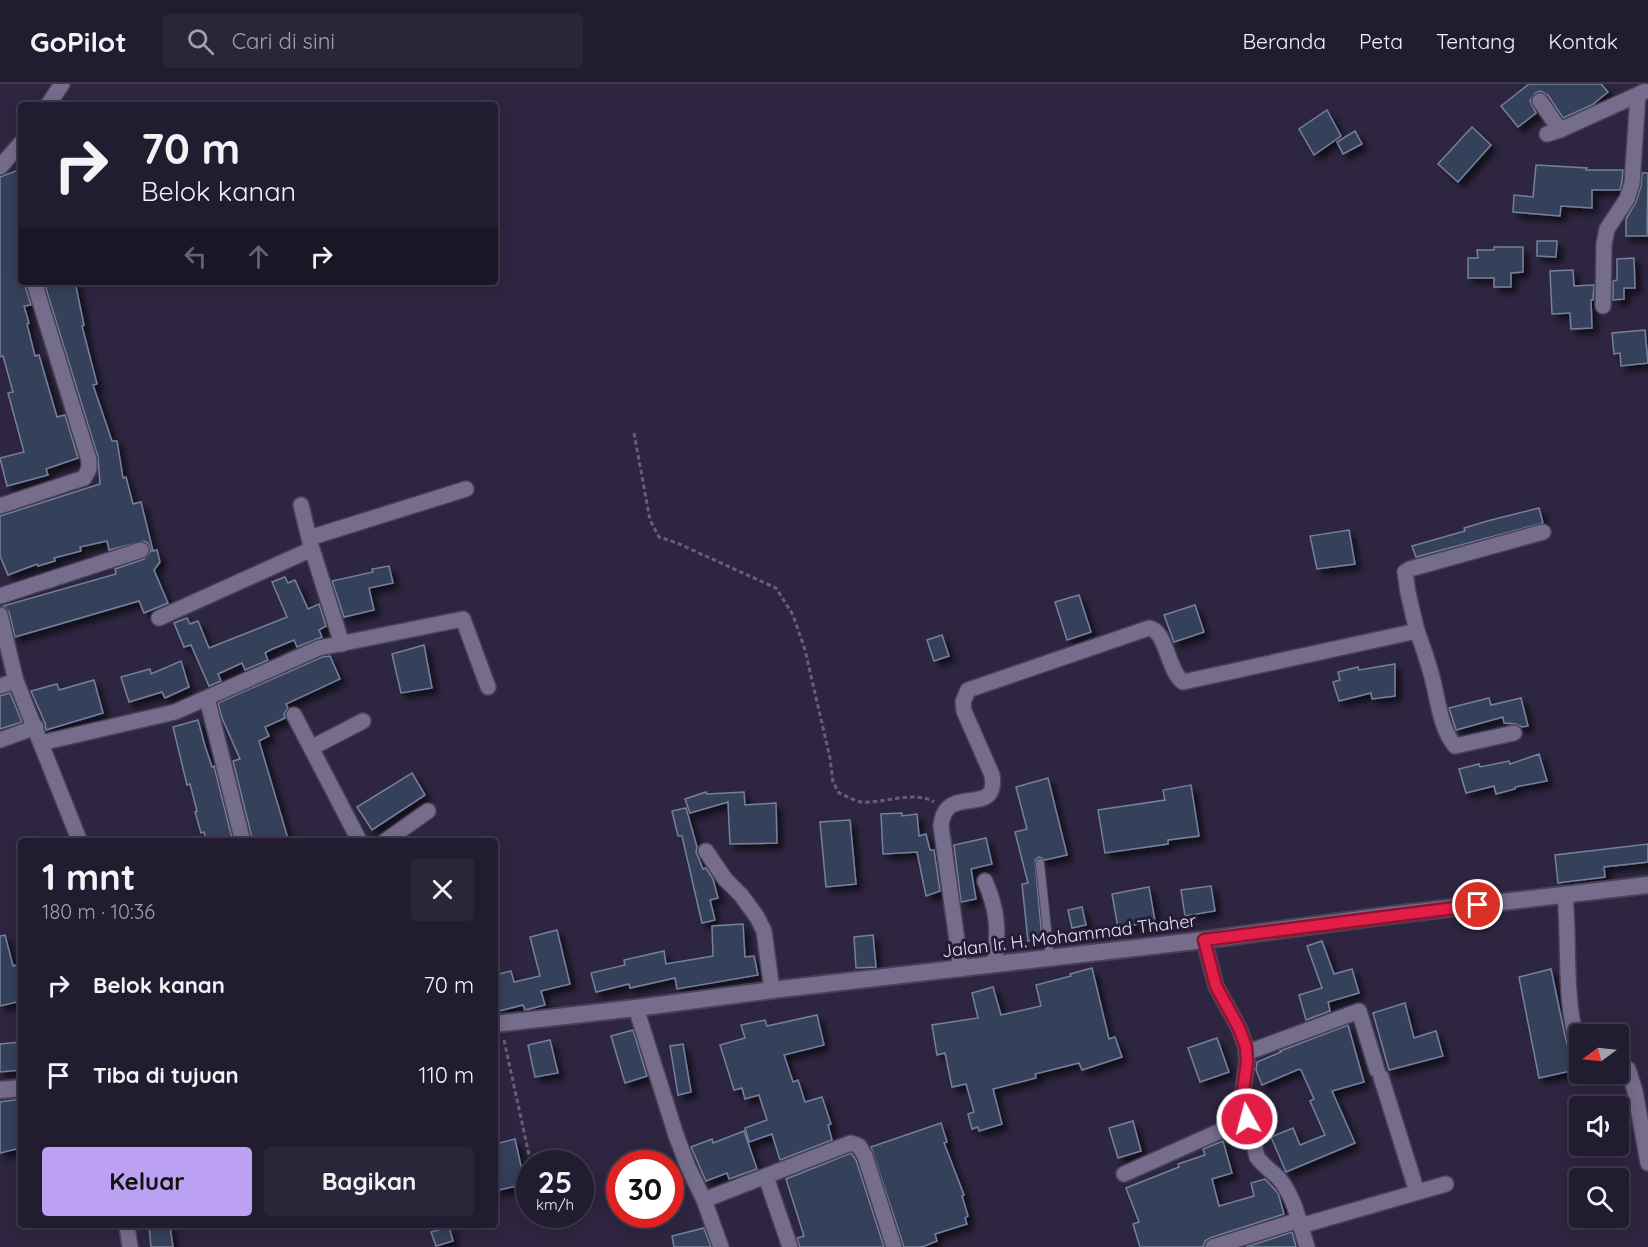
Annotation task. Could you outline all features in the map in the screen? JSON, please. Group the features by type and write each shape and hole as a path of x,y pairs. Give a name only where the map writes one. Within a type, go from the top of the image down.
{"main road":[{"name":"Jalan Ir. H. Mohammad Thaher","path":"498,1024 1648,885"},
{"path":"0,1090 18,1088"}],"street":[{"path":"50,102 62,84"},
{"path":"1540,101 1553,132 1643,93"},
{"path":"1603,306 1606,237 1627,199 1632,183 1643,93"},
{"path":"0,167 18,146"},
{"path":"0,506 84,478 89,469 35,285"},
{"path":"159,618 311,543 466,489"},
{"path":"301,505 342,644"},
{"path":"1514,733 1455,746 1450,739 1425,651 1417,631 1408,593 1406,572 1543,532"},
{"path":"0,596 141,550"},
{"path":"0,615 16,681 78,838"},
{"path":"41,743 175,712 319,648 463,619 488,687"},
{"path":"961,969 941,826 942,816 952,804 986,797 991,794 994,785 992,775 964,711 963,702 968,690 1149,628 1159,633 1172,669 1183,682 1417,631"},
{"path":"0,686 16,681"},
{"path":"207,698 242,838"},
{"path":"294,715 358,838"},
{"path":"311,748 363,721"},
{"path":"0,740 36,727"},
{"path":"390,838 428,811"},
{"path":"706,851 725,879 741,895 757,917 764,931 772,990"},
{"path":"985,881 993,898 997,917 998,936 994,964"},
{"path":"1565,895 1567,985 1572,1024"},
{"path":"1204,940 1216,986 1239,1028 1246,1053 1242,1098 1257,1157 1280,1179 1288,1191 1307,1247"},
{"path":"636,1008 676,1135 721,1247"},
{"path":"1246,1053 1359,1011 1417,1192"},
{"path":"1629,1072 1635,1091 1648,1163"},
{"path":"1124,1174 1247,1119"},
{"path":"704,1200 851,1143 859,1146 865,1156 894,1247"},
{"path":"766,1177 790,1247"},
{"path":"1213,1247 1446,1184"},
{"path":"127,1228 130,1247"}],"lane":[{"path":"1040,863 1050,958"}],"path":[{"path":"634,434 650,520 659,537 776,588 793,615 805,650 830,758 833,782 839,793 862,802 928,798 946,809"},
{"path":"498,1028 528,1150"}],"building":[{"path":"1529,84 1601,84 1608,92 1592,105 1563,118 1548,95 1540,91 1535,93 1530,101 1536,113 1518,127 1501,106"},
{"path":"1327,110 1341,136 1314,155 1299,129"},
{"path":"1472,127 1491,145 1458,182 1438,164"},
{"path":"1355,131 1362,144 1343,154 1337,142"},
{"path":"1536,165 1587,168 1586,170 1623,170 1620,190 1592,190 1592,208 1561,206 1560,216 1513,212 1514,195 1533,197"},
{"path":"18,170 18,285 25,285 31,305 24,306 35,356 39,355 57,417 65,415 78,458 46,469 48,475 7,486 0,458 24,452 8,393 13,392 3,356 0,357 0,177"},
{"path":"1642,173 1648,173 1647,236 1626,236 1626,219 1636,202"},
{"path":"1537,241 1557,241 1556,257 1537,256"},
{"path":"1494,247 1523,247 1523,272 1511,273 1511,287 1494,287 1494,278 1468,278 1468,258 1478,258 1477,250 1494,250"},
{"path":"1634,258 1635,288 1624,288 1624,299 1613,300 1613,281 1617,280 1617,259"},
{"path":"1573,270 1574,286 1594,285 1593,300 1591,300 1592,328 1571,329 1570,313 1552,314 1550,271"},
{"path":"45,285 76,285 84,325 82,326 97,384 93,385 112,441 117,441 123,478 126,477 133,504 141,502 153,551 157,550 160,562 154,570 168,603 144,613 139,601 15,637 9,612 3,606 116,574 115,569 144,559 151,551 148,543 144,541 109,550 107,541 80,547 81,551 8,575 0,556 0,516 100,484 98,457"},
{"path":"1645,330 1648,363 1621,366 1620,353 1614,354 1612,333"},
{"path":"1539,508 1543,523 1416,557 1412,546 1465,531 1464,528"},
{"path":"1349,530 1355,564 1317,569 1310,536"},
{"path":"389,566 393,583 369,588 374,610 344,617 332,581"},
{"path":"285,577 288,583 295,580 308,609 319,604 326,626 319,630 322,637 297,647 294,640 270,650 265,653 268,660 245,670 242,663 218,674 221,681 209,686 191,645 184,647 174,623 187,618 190,624 198,621 209,648 287,617 272,582"},
{"path":"1079,595 1091,632 1067,640 1055,602"},
{"path":"1195,605 1204,632 1174,642 1164,615"},
{"path":"942,635 949,656 934,661 927,640"},
{"path":"424,645 432,688 401,693 392,654"},
{"path":"330,656 340,679 286,704 288,708 284,714 285,718 265,727 269,736 259,741 288,838 252,838 233,761 240,759 218,703 322,657"},
{"path":"181,661 189,687 165,698 162,692 129,702 121,677 150,669 151,674"},
{"path":"1395,664 1395,696 1372,699 1371,693 1339,701 1333,682 1340,680 1338,672 1358,667 1359,670"},
{"path":"94,680 103,713 46,730 31,691 57,684 59,690"},
{"path":"10,693 22,722 0,729 0,696"},
{"path":"1489,698 1491,705 1521,698 1528,726 1504,723 1503,717 1456,730 1449,708"},
{"path":"198,720 212,767 214,766 232,838 206,838 204,832 201,833 190,784 187,785 173,727"},
{"path":"1539,754 1547,781 1515,787 1515,789 1496,794 1494,786 1466,793 1459,769 1509,761 1510,764"},
{"path":"412,773 425,795 372,830 357,807"},
{"path":"1048,778 1067,855 1045,860 1039,857 1035,860 1042,939 1028,941 1022,884 1028,883 1015,832 1027,829 1016,787"},
{"path":"1191,785 1199,836 1168,840 1168,844 1105,853 1098,810 1165,800 1163,790"},
{"path":"706,792 707,794 744,792 745,805 776,803 777,843 730,844 728,802 690,813 685,799"},
{"path":"686,808 697,847 696,852 703,869 706,868 713,879 718,898 710,900 715,920 702,923 682,836 678,836 672,811"},
{"path":"902,813 902,816 917,814 919,836 926,834 930,850 934,850 940,891 926,896 917,852 883,854 881,814"},
{"path":"850,820 856,884 826,887 820,822"},
{"path":"986,838 992,864 971,869 976,899 961,902 954,845"},
{"path":"1648,844 1648,862 1604,867 1605,877 1558,883 1555,855"},
{"path":"1211,886 1215,911 1185,916 1181,890"},
{"path":"1149,887 1155,921 1118,928 1112,894"},
{"path":"1082,907 1086,925 1072,928 1068,910"},
{"path":"743,924 745,957 754,956 758,975 677,989 675,978 630,988 629,984 596,992 591,973 625,965 624,960 664,951 666,964 713,956 712,926"},
{"path":"557,930 570,984 541,991 545,1005 525,1010 523,1005 499,1011 498,974 511,971 514,982 540,976 530,937"},
{"path":"5,935 13,966 18,965 18,1002 0,1006 0,936"},
{"path":"873,935 876,967 856,968 854,937"},
{"path":"1322,941 1334,974 1352,969 1359,993 1328,1002 1330,1011 1306,1020 1299,995 1322,988 1307,946"},
{"path":"1092,968 1109,1039 1115,1037 1122,1057 1082,1070 1079,1063 1035,1074 1036,1078 993,1089 1002,1124 979,1131 978,1127 972,1129 968,1114 974,1112 966,1084 952,1087 945,1053 937,1055 932,1025 978,1018 972,993 993,987 1001,1015 1041,1006 1036,985"},
{"path":"1551,969 1569,1050 1569,1071 1539,1078 1519,977"},
{"path":"1405,1003 1414,1038 1436,1031 1443,1056 1389,1070 1373,1013"},
{"path":"817,1015 824,1045 784,1055 793,1082 798,1080 805,1102 822,1097 831,1124 828,1125 832,1140 780,1160 772,1134 749,1142 745,1128 767,1120 759,1095 745,1099 742,1088 734,1090 720,1045 745,1038 741,1025 765,1020 767,1026"},
{"path":"1348,1025 1364,1082 1332,1091 1355,1143 1286,1172 1271,1137 1293,1128 1300,1145 1325,1135 1310,1101 1314,1099 1301,1070 1262,1085 1256,1070 1257,1062"},
{"path":"633,1030 647,1076 625,1083 611,1036"},
{"path":"1217,1038 1229,1072 1200,1082 1188,1048"},
{"path":"550,1040 558,1073 535,1077 528,1045"},
{"path":"18,1042 18,1070 0,1072 0,1044"},
{"path":"683,1044 691,1092 678,1095 670,1046"},
{"path":"18,1099 18,1149 0,1153 0,1102"},
{"path":"1133,1121 1141,1151 1118,1158 1109,1128"},
{"path":"941,1123 947,1142 944,1143 964,1195 962,1196 968,1216 965,1218 967,1224 935,1234 937,1241 922,1247 904,1247 871,1147"},
{"path":"744,1131 757,1169 729,1179 727,1173 706,1181 691,1147 712,1139 713,1143"},
{"path":"515,1139 517,1150 516,1186 498,1190 498,1143"},
{"path":"1223,1141 1232,1173 1212,1179 1219,1206 1254,1196 1251,1183 1265,1179 1278,1193 1284,1214 1210,1238 1205,1241 1203,1247 1140,1247 1133,1224 1139,1222 1126,1188 1179,1167 1178,1164 1205,1155 1203,1149"},
{"path":"851,1153 856,1160 884,1247 800,1247 797,1238 804,1236 786,1179"},
{"path":"149,1228 170,1228 173,1247 151,1247"},
{"path":"449,1228 453,1241 436,1246 431,1232"},
{"path":"704,1228 711,1247 674,1247 672,1236"},
{"path":"1292,1232 1296,1247 1246,1247"}],"route":[{"path":"1247,1119 1242,1098 1247,1062 1246,1047 1239,1028 1216,986 1204,940 1478,905"}]}
